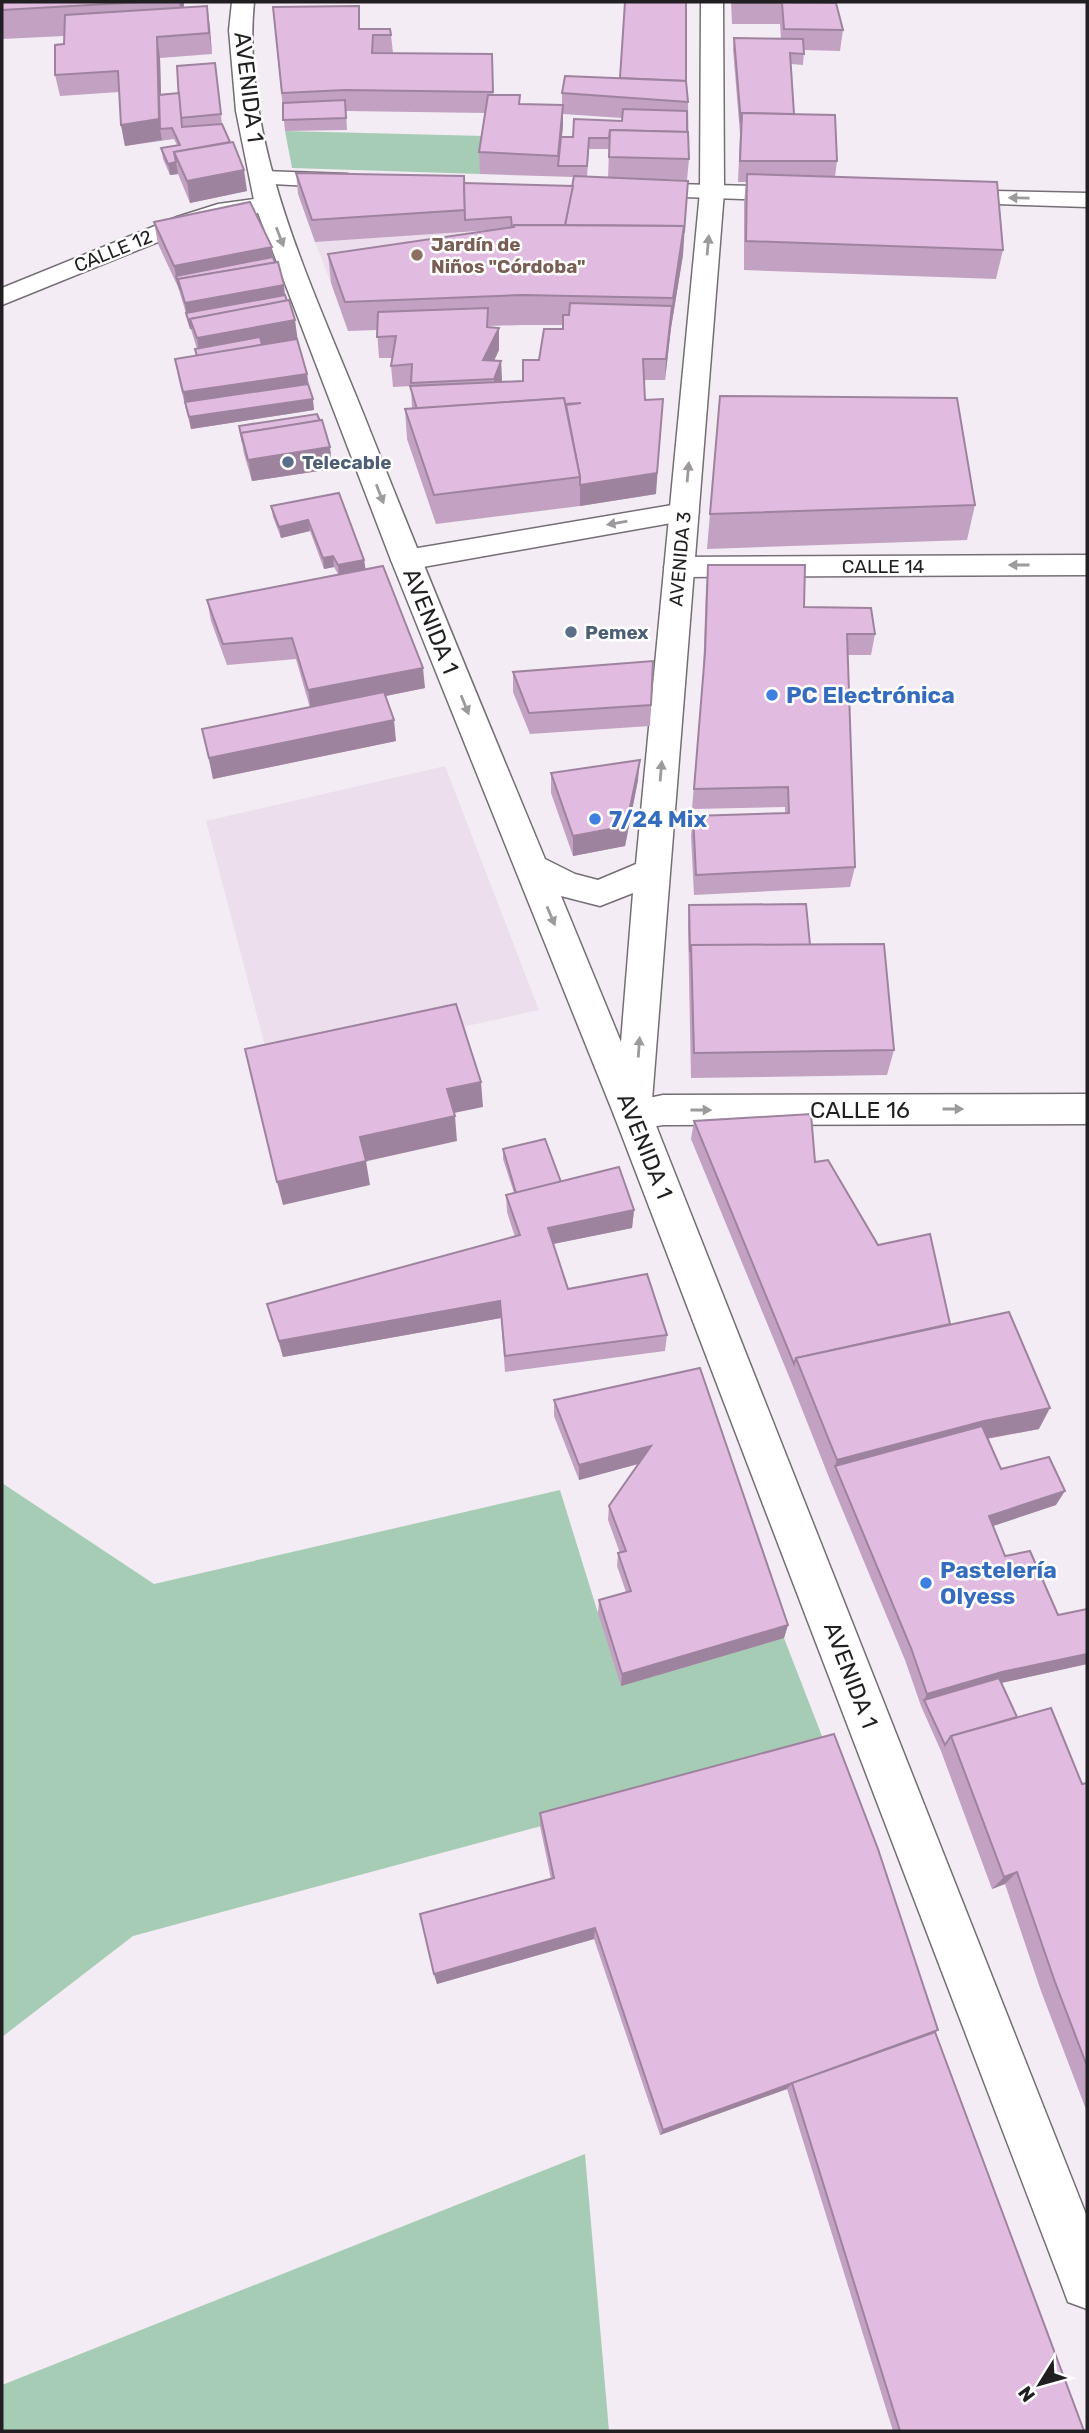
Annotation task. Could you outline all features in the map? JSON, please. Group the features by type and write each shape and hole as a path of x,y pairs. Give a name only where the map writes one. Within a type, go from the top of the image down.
{"main road":[{"name":"AVENIDA 1","path":"243,2 240,30 248,111 265,192 406,560 634,1115 1087,2283"},
{"name":"AVENIDA 3","path":"634,1115 652,872 712,192 712,2"},
{"name":"CALLE 12","path":"2,297 265,192 372,182"},
{"path":"617,189 823,194"},
{"path":"921,196 1087,200"},
{"path":"406,560 684,512"},
{"name":"CALLE 14","path":"679,567 1087,565"},
{"path":"530,866 566,885 600,893 652,872"},
{"name":"CALLE 16","path":"634,1115 663,1110 1087,1109"}],"shaded area":[{"name":"Jardín de Niños \"Córdoba\"","path":"511,228 331,283 315,242"},
{"path":"445,766 539,1010 271,1069 206,821"}],"green space":[{"path":"285,131 485,136 480,174 292,168"},
{"path":"2,1483 154,1584 560,1490 598,1613 784,1638 827,1749 133,1936 2,2037"},
{"path":"585,2154 609,2431 2,2431 2,2385"}],"building":[{"path":"2,2 143,2 2,10"},
{"path":"625,2 686,2 686,81 620,78"},
{"path":"733,2 836,3 843,30 784,29 782,3"},
{"path":"207,6 209,33 157,37 159,119 121,125 118,71 55,75 55,45 64,44 65,15"},
{"path":"359,6 359,29 390,29 391,35 373,35 372,53 492,54 493,92 345,90 282,93 273,7"},
{"path":"734,38 803,39 804,54 790,53 794,114 742,113 741,123"},
{"path":"215,63 221,114 180,118 177,66"},
{"path":"565,76 686,81 688,102 562,93"},
{"path":"179,93 182,127 222,124 230,142 174,152 176,162 168,164 161,148 180,145 172,128 160,129 159,95"},
{"path":"488,95 520,95 519,104 563,105 558,156 479,152"},
{"path":"345,100 346,118 283,120 283,103"},
{"path":"623,109 687,111 687,132 610,130 609,138 589,138 587,166 558,166 561,137 573,137 574,119 622,121"},
{"path":"742,113 835,115 837,161 740,161"},
{"path":"610,130 688,132 689,159 609,157"},
{"path":"233,142 244,170 187,181 174,152"},
{"path":"296,173 464,176 465,210 312,220"},
{"path":"747,174 997,182 1003,250 746,241"},
{"path":"574,176 688,181 684,233 684,226 565,225"},
{"path":"464,183 573,186 565,225 514,225 512,228 511,217 465,220"},
{"path":"250,202 272,247 174,266 154,222"},
{"path":"684,226 673,298 522,295 345,302 328,254 514,227"},
{"path":"273,257 275,263 178,279 180,289 176,276"},
{"path":"278,262 284,285 185,303 178,279"},
{"path":"285,295 287,301 190,319 191,329 186,313"},
{"path":"289,300 295,320 197,338 190,319"},
{"path":"570,303 672,306 666,359 643,359 645,400 663,399 657,473 580,485 566,405 581,403 565,404 564,398 417,409 410,386 523,381 523,360 539,360 544,329 563,329 563,315 569,315"},
{"path":"488,308 487,327 499,328 483,360 501,361 494,379 411,383 412,364 391,366 396,336 377,337 378,312"},
{"path":"260,337 262,345 197,356 195,349"},
{"path":"297,339 307,374 183,392 175,359"},
{"path":"308,384 313,399 189,417 185,402"},
{"path":"720,396 957,398 975,505 710,514"},
{"path":"564,398 580,477 434,495 405,409"},
{"path":"317,414 320,421 241,433 243,443 239,426"},
{"path":"322,420 330,447 248,460 241,433"},
{"path":"339,493 364,560 338,565 333,556 323,558 308,520 279,527 271,506"},
{"path":"708,565 805,565 804,607 871,608 875,634 847,634 855,867 696,875 693,816 789,813 788,787 694,789 705,653"},
{"path":"383,566 423,668 308,690 292,638 223,644 207,600"},
{"path":"653,661 651,705 529,713 513,672"},
{"path":"384,692 394,720 209,758 202,729"},
{"name":"7/24 Mix","path":"640,760 626,826 573,836 551,773"},
{"path":"806,904 810,945 691,945 690,952 689,905"},
{"path":"884,944 894,1050 694,1053 691,945"},
{"path":"456,1004 481,1082 447,1089 455,1116 360,1137 366,1161 277,1182 245,1049"},
{"path":"811,1114 815,1162 828,1160 878,1245 930,1234 950,1324 796,1358 794,1364 694,1121"},
{"path":"545,1139 561,1182 516,1193 503,1149"},
{"path":"619,1167 634,1210 548,1228 568,1289 647,1274 667,1335 505,1356 500,1301 279,1341 267,1304 520,1235 506,1195"},
{"path":"1009,1312 1050,1408 984,1421 837,1460 796,1358"},
{"path":"700,1368 788,1625 622,1674 599,1600 631,1591 618,1553 626,1551 609,1506 651,1446 579,1465 554,1400"},
{"path":"982,1426 1001,1469 1049,1457 1065,1491 989,1516 1005,1556 1030,1551 1058,1615 1087,1609 1087,1654 1002,1672 927,1694 911,1648 835,1466"},
{"path":"999,1678 1017,1717 951,1736 945,1745 924,1700"},
{"path":"1051,1708 1082,1784 1087,1783 1087,2066 1017,1872 1004,1877 951,1736"},
{"path":"834,1734 878,1849 938,2030 663,2130 595,1928 434,1974 420,1914 554,1878 540,1813"},
{"path":"935,2032 1084,2431 900,2431 792,2083"}],"place":[{"name":"Jardín de Niños \"Córdoba\"","path":"417,255"},
{"name":"Telecable","path":"288,462"},
{"name":"Pemex","path":"571,632"},
{"name":"PC Electrónica","path":"772,695"},
{"name":"7/24 Mix","path":"595,819"},
{"name":"Pastelería Olyess","path":"926,1583"}]}
